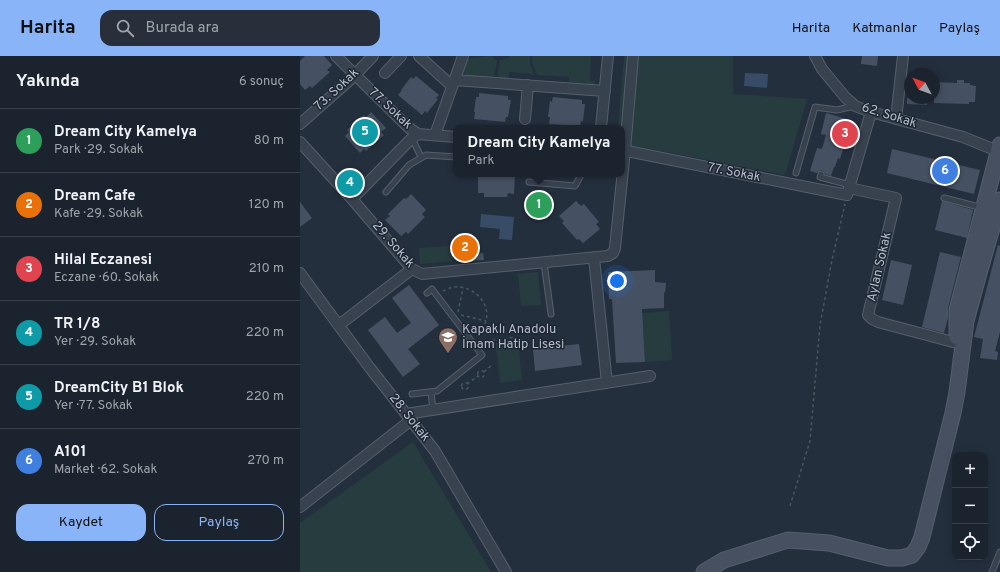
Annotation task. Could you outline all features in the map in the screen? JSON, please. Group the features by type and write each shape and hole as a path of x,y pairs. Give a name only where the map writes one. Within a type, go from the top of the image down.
{"street":[{"name":"77. Sokak","path":"336,56 408,127 415,136 435,135 453,137"},
{"name":"73. Sokak","path":"300,124 374,56"},
{"path":"385,73 400,56"},
{"path":"419,56 453,83 528,85 605,91"},
{"path":"435,135 463,56"},
{"path":"601,125 608,56"},
{"path":"625,131 633,56"},
{"name":"62. Sokak","path":"815,56 822,69 845,97 855,106 896,119 1000,147"},
{"path":"896,119 903,56"},
{"path":"525,119 528,85"},
{"path":"849,189 872,112"},
{"path":"352,199 415,136"},
{"name":"29. Sokak","path":"300,142 352,199 412,270 422,274 608,256 613,253 615,248 621,177"},
{"path":"957,392 957,310 1000,147"},
{"name":"77. Sokak","path":"625,150 849,189"},
{"name":"Aylan Sokak","path":"849,189 896,198 868,316 878,322 957,343"},
{"path":"704,572 724,560 788,540 829,542 888,558 902,558 912,555 918,547 922,537 946,443 957,392 966,321 1000,200"},
{"path":"594,258 607,383"},
{"path":"339,325 412,270"},
{"name":"28. Sokak","path":"300,273 435,451 506,572"},
{"path":"300,508 408,417 433,410 650,376"}],"lane":[{"path":"796,173 815,107 837,110 855,106"},
{"path":"415,136 421,157"},
{"path":"386,192 409,165 426,154 453,157"},
{"path":"821,174 820,177 849,189"},
{"path":"530,182 575,186 581,177"},
{"path":"944,198 984,208"},
{"path":"544,263 551,314"},
{"path":"412,394 437,391 482,355 432,289 427,293"},
{"path":"431,392 433,410"},
{"path":"992,572 1000,552"}],"path":[{"path":"790,506 810,441 820,325 832,260 849,189"},
{"path":"437,296 441,292 455,287 470,290 480,296 487,314 486,321 484,327 471,342"},
{"path":"463,288 457,314 486,321"},
{"path":"471,342 516,337"},
{"path":"478,375 483,377 485,374 484,372 492,365"},
{"path":"467,384 478,375 480,371 482,370 484,372"}],"green space":[{"path":"492,56 497,60 494,78 466,75 464,69 468,59"},
{"path":"510,56 530,56 530,63 534,74 509,72 508,79 497,79 500,60 507,59"},
{"path":"532,56 591,56 590,81 595,81 595,85 569,82 569,77 537,75 532,62"},
{"path":"624,56 733,56 733,94 807,99 785,175 630,145 625,134 625,125 618,125"},
{"path":"529,197 550,198 549,213 528,213"},
{"path":"452,246 453,261 420,264 419,248"},
{"path":"538,272 541,305 521,306 518,274"},
{"path":"669,311 672,360 645,362 642,313"},
{"path":"518,341 522,380 500,383 496,343"},
{"path":"413,442 491,572 300,572 300,523"}],"water":[{"path":"745,73 768,74 767,88 744,86"},
{"path":"481,214 514,217 512,240 499,239 500,229 480,227"}],"building":[{"path":"305,56 324,56 332,65 327,70 330,72 312,88 310,86 305,90 300,84 300,61"},
{"path":"862,56 878,56 877,66 861,64"},
{"path":"416,76 439,95 436,98 438,99 427,113 425,111 422,115 398,95 411,77 413,79"},
{"path":"957,80 964,80 964,83 970,83 970,85 976,86 975,102 969,102 969,104 940,103 940,82 957,83"},
{"path":"479,93 508,96 508,100 511,100 508,117 506,117 505,122 474,119 476,97 479,97"},
{"path":"553,97 582,100 582,104 585,104 583,121 581,121 580,125 549,124 550,117 548,117 550,101 552,102"},
{"path":"907,104 927,104 927,105"},
{"path":"371,112 386,128 381,132 384,135 366,151 364,149 360,153 345,136 349,132 347,130 364,115 366,117"},
{"path":"826,113 847,119 844,128 847,129 844,140 846,140 840,159 838,158 831,176 825,174 822,170 817,173 810,171 817,148 822,149 826,135 821,134"},
{"path":"892,149 980,170 974,194 887,173"},
{"path":"478,177 515,177 514,194 508,193 507,197 484,197 484,193 478,193"},
{"path":"411,194 426,210 422,214 425,217 408,234 406,232 401,236 385,220 390,216 388,214 404,198 406,199"},
{"path":"576,201 581,206 584,204 599,222 596,224 600,229 583,243 579,239 577,240 562,223 564,221 559,216"},
{"path":"942,201 973,210 967,238 935,230"},
{"path":"300,202 312,218 300,227"},
{"path":"469,243 470,254 483,253 484,260 462,261 461,244"},
{"path":"998,245 1000,246 1000,332 995,351 998,352 997,360 980,358 983,339 974,337"},
{"path":"940,252 961,257 948,308 948,318 944,333 922,327"},
{"path":"891,260 912,265 903,305 882,300"},
{"path":"655,270 655,282 666,283 665,293 664,292 664,308 642,309 645,362 616,363 612,299 609,299 608,272"},
{"path":"409,285 439,325 408,349 420,364 403,377 368,330 385,317 397,333 411,323 392,298"},
{"path":"579,344 582,365 535,371 533,349"}],"place":[{"name":"DreamCity B1 Blok","path":"365,132"},
{"name":"Hilal Eczanesi","path":"845,134"},
{"name":"A101","path":"945,171"},
{"name":"TR 1/8","path":"350,183"},
{"name":"Dream City Kamelya","path":"539,205"},
{"name":"Dream Cafe","path":"465,248"},
{"name":"Kapaklı Anadolu İmam Hatip Lisesi","path":"448,354"}]}
